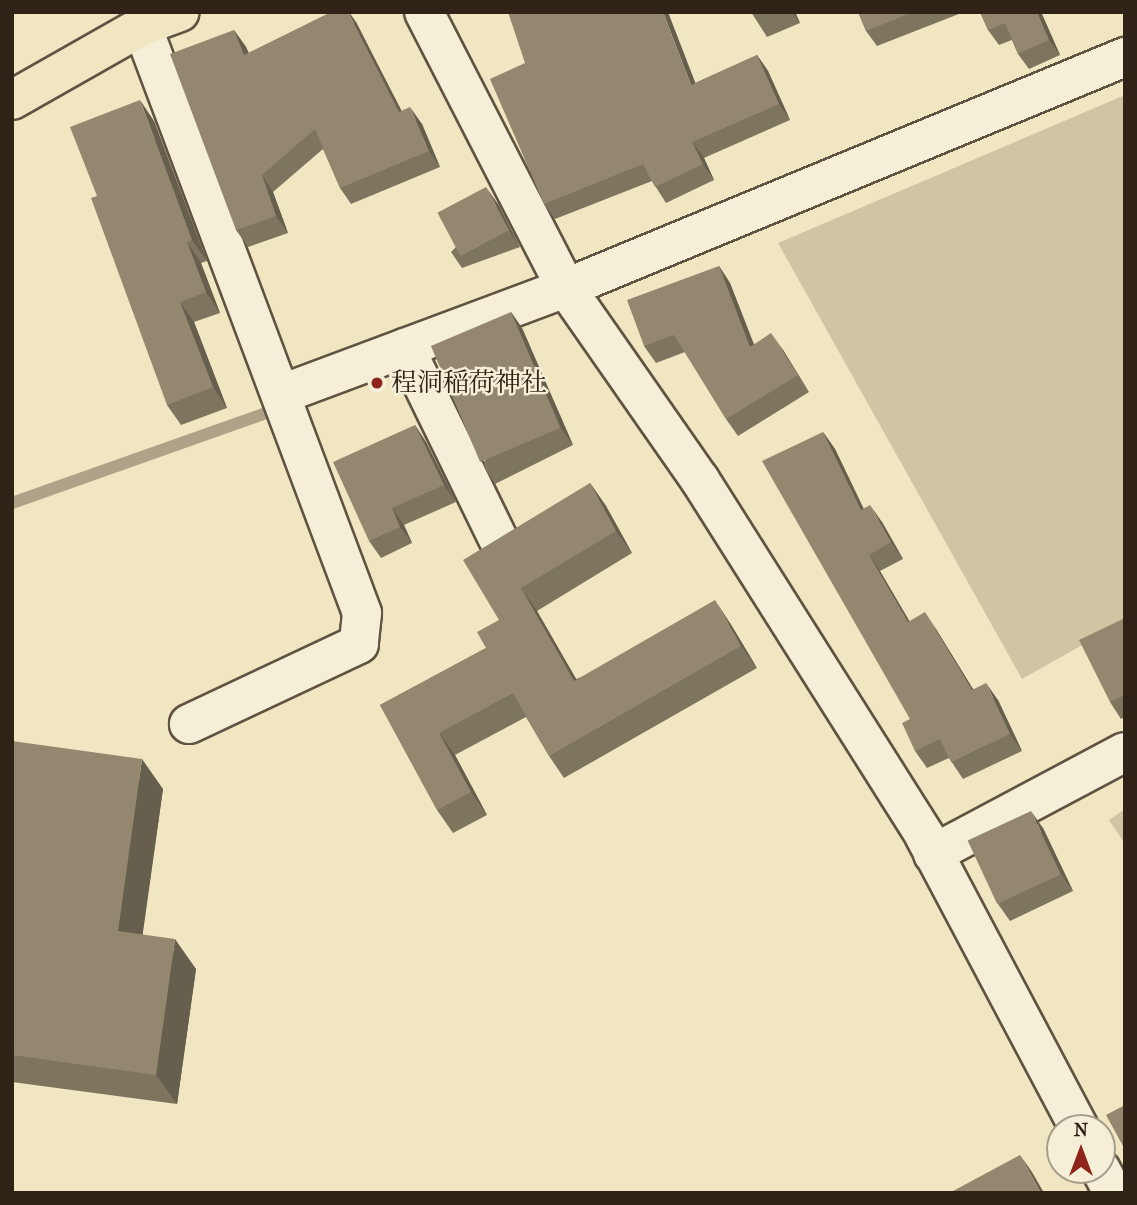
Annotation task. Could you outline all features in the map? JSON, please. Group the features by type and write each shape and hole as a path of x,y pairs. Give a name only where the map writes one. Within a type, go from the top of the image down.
{"main road":[{"path":"12,100 142,26 180,12"}],"street":[{"path":"424,12 566,288 700,480 933,854 1072,1114"},
{"path":"142,26 362,613 359,645 189,724"},
{"path":"282,394 566,288 1125,57"},
{"path":"405,348 498,539"},
{"path":"933,854 1125,752"}],"shaded area":[{"path":"1125,95 1125,621 1022,679 778,243"},
{"path":"1125,809 1125,844 1109,820"}],"building":[{"path":"331,12 348,12 399,112 410,107 429,151 340,188 315,129 262,175 276,216 236,230 170,54 234,30 244,55"},
{"path":"508,12 663,12 691,85 757,55 779,104 692,142 703,164 655,187 643,164 544,204 490,79 525,63"},
{"path":"858,12 913,12 866,31"},
{"path":"980,12 1037,12 1049,40 1018,54 1005,23 988,30"},
{"path":"140,100 192,240 187,242 206,292 180,302 213,387 167,405 91,198 97,196 70,127"},
{"path":"486,187 509,230 460,256 437,213"},
{"path":"719,266 750,347 771,333 798,375 726,419 674,335 644,346 627,300"},
{"path":"511,312 560,428 480,462 431,346"},
{"path":"415,425 444,485 392,508 400,527 369,541 333,462"},
{"path":"823,432 861,510 870,505 891,542 869,555 908,622 925,612 972,690 986,683 1010,734 951,762 940,739 915,751 902,723 910,719 762,461"},
{"path":"590,483 616,531 521,588 574,681 715,600 741,646 549,756 513,693 439,733 471,792 437,810 380,705 486,648 477,632 499,620 463,560"},
{"path":"1125,618 1125,695 1110,702 1079,640"},
{"path":"12,741 142,759 118,931 175,939 156,1075 12,1055"},
{"path":"1031,811 1061,874 997,904 968,841"},
{"path":"1125,1105 1125,1145 1123,1146 1116,1133 1116,1114 1108,1114"},
{"path":"1020,1155 1041,1193 954,1193 953,1191"}],"waterway":[{"path":"12,503 264,414"}],"place":[{"name":"程洞稲荷神社","path":"377,383"}]}
